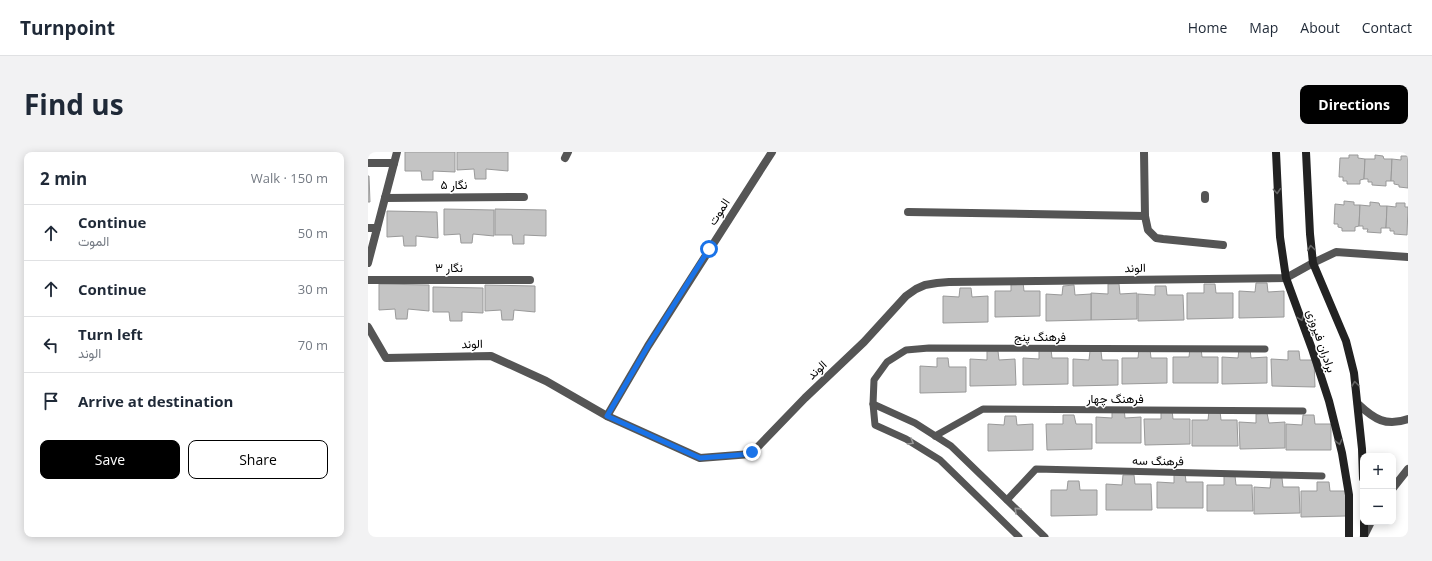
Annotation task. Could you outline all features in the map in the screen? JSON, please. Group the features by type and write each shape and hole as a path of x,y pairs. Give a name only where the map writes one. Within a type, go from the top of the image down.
{"main road":[{"name":"برادران فیروزی","path":"1276,152 1280,237 1286,278 1315,356 1329,401 1340,446 1349,495 1349,537"},
{"name":"برادران فیروزی","path":"1306,152 1310,234 1313,262 1346,341 1354,372 1362,453"},
{"path":"1364,525 1364,536"}],"street":[{"path":"368,263 397,152"},
{"name":"الموت","path":"607,416 648,346 772,152"},
{"path":"1144,152 1145,216 1148,230 1156,238 1223,245"},
{"path":"368,163 394,163"},
{"name":"نگار ۵","path":"385,198 524,197"},
{"path":"908,212 1145,216"},
{"path":"368,228 377,228"},
{"name":"الوند","path":"368,327 386,358 492,356 546,381 607,416 700,458 751,454 805,398 864,342 906,296 925,285 949,282 1286,278 1313,262 1336,252 1408,257"},
{"name":"نگار ۳","path":"368,280 530,280"},
{"path":"1358,404 1371,416 1385,422 1402,421 1408,419"},
{"path":"1396,484 1408,469"},
{"path":"1364,536 1370,525"}],"lane":[{"name":"فرهنگ پنج","path":"1019,537 940,460 906,439 875,425 873,404 874,380 887,362 906,350 929,348 1265,349"},
{"path":"873,404 915,423 951,446 1045,537"},
{"name":"فرهنگ چهار","path":"935,436 983,409 1302,411"},
{"name":"فرهنگ سه","path":"1007,500 1036,470 1322,476"}],"building":[{"path":"405,152 455,152 455,172 433,171 433,180 422,180 421,171 405,171"},
{"path":"457,152 508,152 508,171 486,169 486,179 475,179 474,169 457,170"},
{"path":"1349,155 1358,155 1358,158 1365,159 1364,179 1360,180 1360,184 1347,184 1347,181 1343,181 1343,177 1339,177 1340,158 1349,158"},
{"path":"1375,155 1383,156 1384,159 1392,159 1391,181 1386,181 1386,186 1372,185 1372,182 1368,182 1368,179 1364,179 1365,159 1375,159"},
{"path":"1401,156 1408,156 1408,188 1399,187 1399,185 1394,184 1394,181 1391,181 1392,159 1401,160"},
{"path":"369,176 370,202 368,202"},
{"path":"1344,201 1354,202 1354,205 1360,205 1359,226 1355,227 1355,231 1342,231 1342,228 1338,227 1338,224 1334,224 1335,204 1344,205"},
{"path":"1370,202 1379,203 1380,206 1387,206 1386,228 1381,228 1381,233 1367,232 1368,229 1363,229 1363,226 1359,226 1360,205 1370,206"},
{"path":"1396,203 1405,203 1405,207 1408,207 1407,235 1394,234 1394,231 1390,231 1390,228 1386,228 1387,206 1396,207"},
{"path":"444,209 494,210 494,236 473,234 472,243 461,243 460,234 444,235"},
{"path":"495,209 546,210 546,236 524,235 524,244 513,244 512,235 495,235"},
{"path":"387,211 437,212 438,238 416,236 416,246 404,246 403,236 387,237"},
{"path":"1011,282 1023,282 1024,291 1040,291 1040,316 995,317 995,291 1011,291"},
{"path":"1256,283 1267,283 1268,292 1284,291 1284,317 1239,318 1239,291 1255,292"},
{"path":"379,284 429,285 429,311 408,309 407,319 396,319 395,309 379,310"},
{"path":"1108,284 1119,284 1120,294 1137,293 1137,319 1091,320 1091,293 1108,294"},
{"path":"1204,284 1215,284 1216,293 1233,293 1233,318 1187,319 1187,293 1204,293"},
{"path":"485,285 535,286 535,312 514,310 513,320 502,320 501,310 485,311"},
{"path":"1074,285 1075,295 1091,294 1091,320 1046,321 1046,294 1062,295 1063,286"},
{"path":"1155,286 1166,286 1167,295 1183,295 1184,320 1138,321 1138,294 1155,295"},
{"path":"433,287 483,288 483,313 462,312 462,321 450,321 449,312 433,312"},
{"path":"960,288 971,288 972,297 988,296 988,322 943,323 943,296 959,297"},
{"path":"1190,348 1201,348 1202,357 1218,357 1218,383 1173,383 1173,357 1189,357"},
{"path":"1039,349 1051,349 1052,358 1068,358 1068,384 1023,385 1023,358 1039,359"},
{"path":"1139,349 1150,349 1151,358 1167,358 1167,383 1122,384 1122,358 1138,358"},
{"path":"1239,349 1250,349 1251,358 1267,357 1267,383 1222,384 1222,357 1238,358"},
{"path":"987,351 998,351 999,360 1015,359 1016,385 970,386 970,359 987,360"},
{"path":"1090,351 1101,351 1102,360 1118,360 1118,385 1073,386 1073,359 1089,360"},
{"path":"1288,351 1299,351 1300,360 1314,360 1315,387 1272,386 1271,359 1288,360"},
{"path":"937,358 948,358 949,367 966,367 966,392 920,393 920,366 937,367"},
{"path":"1112,408 1124,408 1125,418 1141,417 1141,443 1096,443 1096,417 1112,418"},
{"path":"1161,410 1172,410 1173,419 1190,419 1190,444 1145,445 1144,419 1161,419"},
{"path":"1209,411 1220,411 1221,420 1237,420 1238,446 1192,446 1192,420 1208,420"},
{"path":"1267,413 1269,423 1285,422 1285,448 1240,449 1239,422 1256,423 1256,414"},
{"path":"1063,415 1074,415 1076,424 1092,424 1092,449 1047,450 1046,424 1063,424"},
{"path":"1303,415 1314,415 1315,424 1331,424 1331,450 1286,450 1286,424 1302,425"},
{"path":"1005,416 1016,416 1017,425 1033,424 1033,450 988,451 988,424 1004,425"},
{"path":"1174,473 1185,473 1186,482 1203,482 1203,508 1157,508 1157,482 1174,483"},
{"path":"1123,475 1134,475 1135,484 1151,484 1152,510 1106,510 1106,484 1122,485"},
{"path":"1224,476 1235,476 1236,485 1252,485 1253,511 1207,511 1207,485 1224,485"},
{"path":"1271,478 1282,478 1283,487 1299,487 1300,513 1254,514 1254,487 1270,488"},
{"path":"1068,481 1079,481 1080,490 1097,490 1097,515 1051,516 1051,490 1067,490"},
{"path":"1317,482 1329,482 1330,491 1346,491 1346,516 1301,517 1301,491 1317,491"}],"route":[{"path":"709,249 648,346 607,416 700,458 751,454 752,452"}]}
